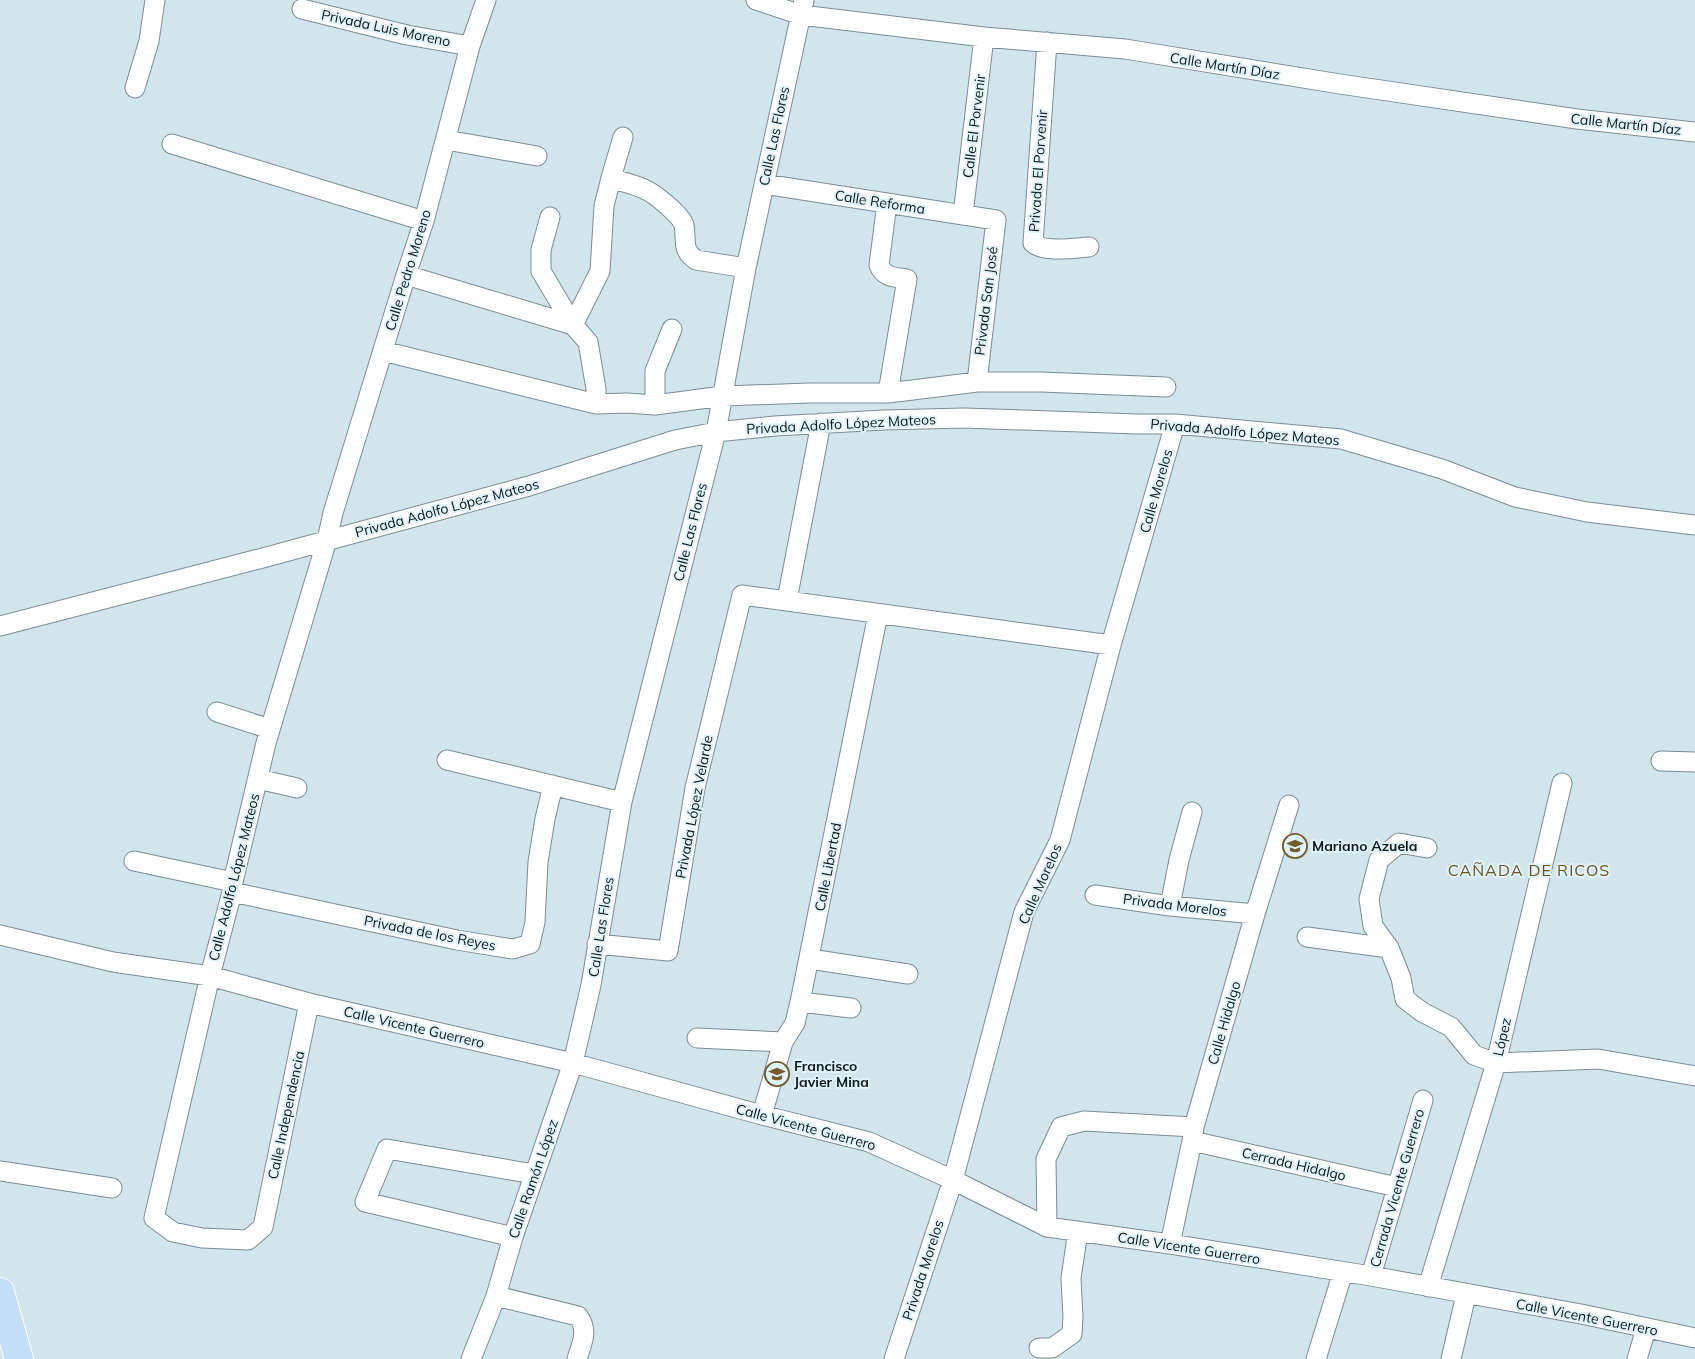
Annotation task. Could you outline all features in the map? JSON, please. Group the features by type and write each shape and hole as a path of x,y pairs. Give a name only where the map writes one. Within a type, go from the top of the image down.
{"main road":[{"path":"0,1292 19,1359"}],"street":[{"path":"134,88 149,41 155,0"},
{"name":"Calle Pedro Moreno","path":"328,540 333,513 424,221 470,46 486,0"},
{"name":"Calle Martín Díaz","path":"756,0 984,38 1124,50 1330,83 1578,119 1695,132"},
{"name":"Calle Las Flores","path":"573,1063 591,985 622,802 717,428 746,268 802,7"},
{"name":"Privada Luis Moreno","path":"302,9 407,35 470,46"},
{"name":"Calle El Porvenir","path":"963,215 984,38"},
{"name":"Privada El Porvenir","path":"1047,42 1033,243 1036,246 1052,249 1089,247"},
{"path":"573,325 600,271 604,206 623,137"},
{"path":"446,140 537,156"},
{"path":"172,144 424,221"},
{"path":"611,178 646,190 670,207 684,224 685,244 690,255 696,260 746,268"},
{"name":"Calle Reforma","path":"764,184 996,220"},
{"path":"887,203 879,265 883,273 888,276 907,278 888,393"},
{"path":"550,217 541,250 541,271 573,325 588,342 596,389 596,404"},
{"name":"Privada San José","path":"977,382 996,220"},
{"path":"406,275 573,325"},
{"path":"656,405 655,371 672,330"},
{"path":"383,351 596,404 627,403 656,405 723,398 809,393 888,393 977,382 1040,382 1166,387"},
{"name":"Privada Adolfo López Mateos","path":"0,626 529,486 717,428 964,418 1175,424 1341,439 1442,469 1515,497 1586,512 1695,525"},
{"path":"821,423 787,600 1111,645"},
{"name":"Calle Morelos","path":"953,1180 1024,912 1060,840 1111,645 1175,424"},
{"name":"Calle Adolfo López Mateos","path":"263,1227 248,1240 202,1238 172,1232 154,1218 270,728 328,540"},
{"name":"Privada López Velarde","path":"597,944 668,950 695,788 742,595 787,600"},
{"name":"Calle Libertad","path":"762,1115 783,1042 795,1023 810,959 878,614"},
{"path":"217,712 270,728"},
{"path":"447,760 622,802"},
{"path":"1661,761 1695,762"},
{"path":"258,779 296,788"},
{"name":"López","path":"1428,1287 1496,1063 1562,783"},
{"name":"Privada de los Reyes","path":"233,887 457,940 513,948 530,944 535,922 538,862 552,785"},
{"name":"Calle Hidalgo","path":"1170,1244 1193,1134 1255,914 1289,806"},
{"path":"1170,906 1179,860 1192,812"},
{"path":"1427,848 1399,843 1379,860 1369,898 1373,926 1389,948 1401,978 1405,1000 1422,1012 1450,1027 1474,1054 1496,1063 1598,1059 1695,1076"},
{"path":"134,861 233,887"},
{"name":"Privada Morelos","path":"1095,895 1170,906 1255,914"},
{"name":"Calle Vicente Guerrero","path":"0,935 113,962 210,976 309,1003 573,1063 762,1115 870,1142 953,1180 1047,1227 1170,1244 1371,1276 1466,1295 1581,1314 1695,1338"},
{"path":"1306,937 1389,948"},
{"path":"810,959 908,974"},
{"path":"800,1002 851,1008"},
{"name":"Calle Independencia","path":"263,1227 309,1003"},
{"path":"697,1038 783,1042"},
{"name":"Calle Ramón López","path":"471,1359 496,1296 513,1237 573,1063"},
{"name":"Cerrada Vicente Guerrero","path":"1371,1276 1423,1100"},
{"name":"Cerrada Hidalgo","path":"1047,1227 1046,1159 1061,1127 1084,1121 1193,1134 1397,1187"},
{"path":"513,1237 365,1202 386,1149 534,1174"},
{"path":"0,1171 112,1188"},
{"name":"Privada Morelos","path":"894,1359 953,1180"},
{"path":"1039,1348 1052,1348 1072,1334 1071,1278 1078,1231"},
{"path":"1316,1359 1342,1272"},
{"path":"1451,1359 1466,1295"},
{"path":"496,1296 578,1316 584,1324 584,1334 577,1359"},
{"path":"1637,1359 1646,1329"}],"place":[{"name":"Mariano Azuela","path":"1295,846"},
{"name":"Francisco Javier Mina","path":"777,1074"}],"district":[{"name":"CAÑADA DE RICOS","path":"1529,870"}]}
